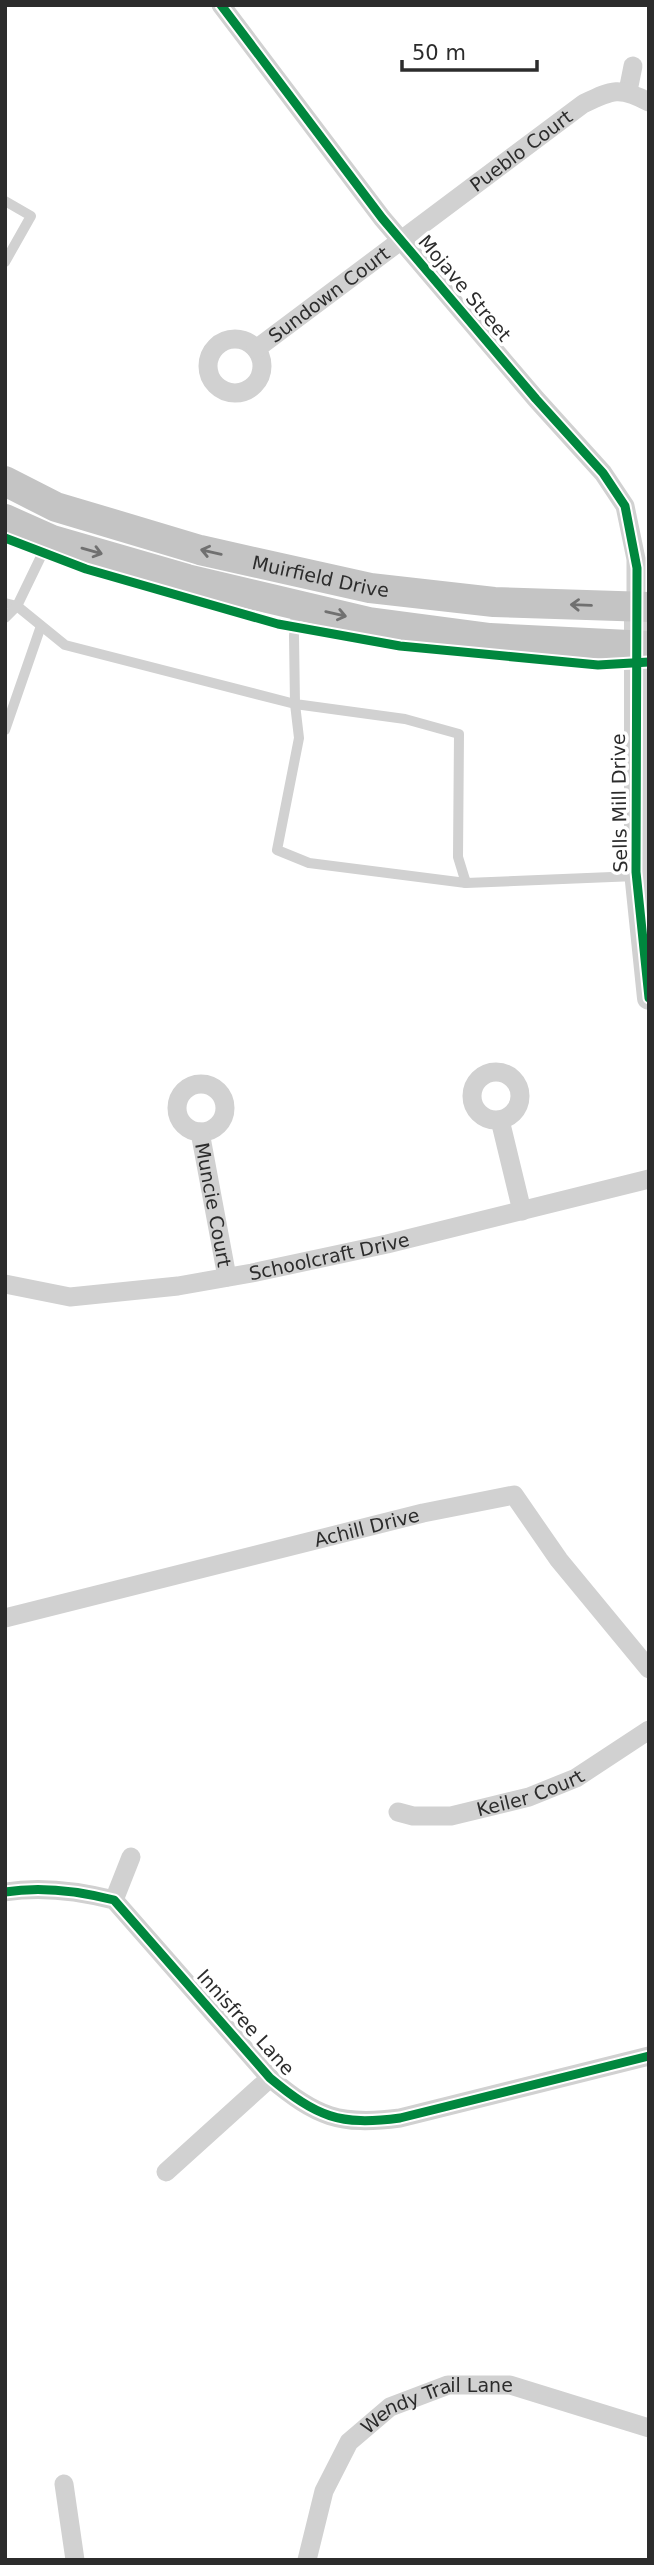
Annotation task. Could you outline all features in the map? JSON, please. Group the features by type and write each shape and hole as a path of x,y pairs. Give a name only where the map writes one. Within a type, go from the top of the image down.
{"main road":[{"name":"Muirfield Drive","path":"5,481 54,523 187,579 369,622 490,638 642,646"},
{"name":"Muirfield Drive","path":"5,519 54,523 200,550 370,588 494,602 642,607"}],"street":[{"name":"Mojave Street","path":"221,5 374,207 536,399 603,473 625,506 642,607"},
{"path":"633,66 628,91 649,102"},
{"name":"Pueblo Court","path":"401,239 583,104 604,94 628,91"},
{"name":"Sundown Court","path":"257,349 401,239"},
{"name":"Sells Mill Drive","path":"642,607 643,878 649,998"},
{"path":"500,1120 522,1211"},
{"name":"Muncie Court","path":"200,1132 227,1277"},
{"name":"Schoolcraft Drive","path":"5,1284 69,1297 178,1286 387,1244 649,1179"},
{"name":"Achill Drive","path":"5,1618 423,1513 514,1495 559,1560 649,1669"},
{"name":"Keiler Court","path":"398,1812 413,1816 451,1816 529,1797 576,1778 649,1730"},
{"path":"5,1892 22,1890 86,1893 114,1900 131,1857"},
{"name":"Innisfree Lane","path":"114,1900 270,2078 300,2102 328,2116 369,2122 400,2118 649,2056"},
{"path":"166,2172 270,2078"},
{"name":"Wendy Trail Lane","path":"307,2560 324,2491 349,2442 390,2407 448,2385 510,2385 649,2428"},
{"path":"64,2484 75,2560"}],"lane":[{"path":"5,201 31,216 5,262"},
{"path":"5,618 17,606 54,523"},
{"path":"5,603 17,606 65,645 295,704 405,719 459,734 458,857 466,883"},
{"path":"297,605 294,636 295,704 299,738 277,850 309,863 466,883 643,878"},
{"path":"5,730 41,626"}],"cycle path":[{"path":"221,5 382,218 536,399 603,473 625,506 637,568 636,872 649,998"},
{"path":"5,538 86,569 278,624 400,646 598,665 649,662"},
{"path":"5,1892 60,1890 114,1900 270,2078 302,2102 330,2116 361,2121 400,2118 649,2056"}]}
